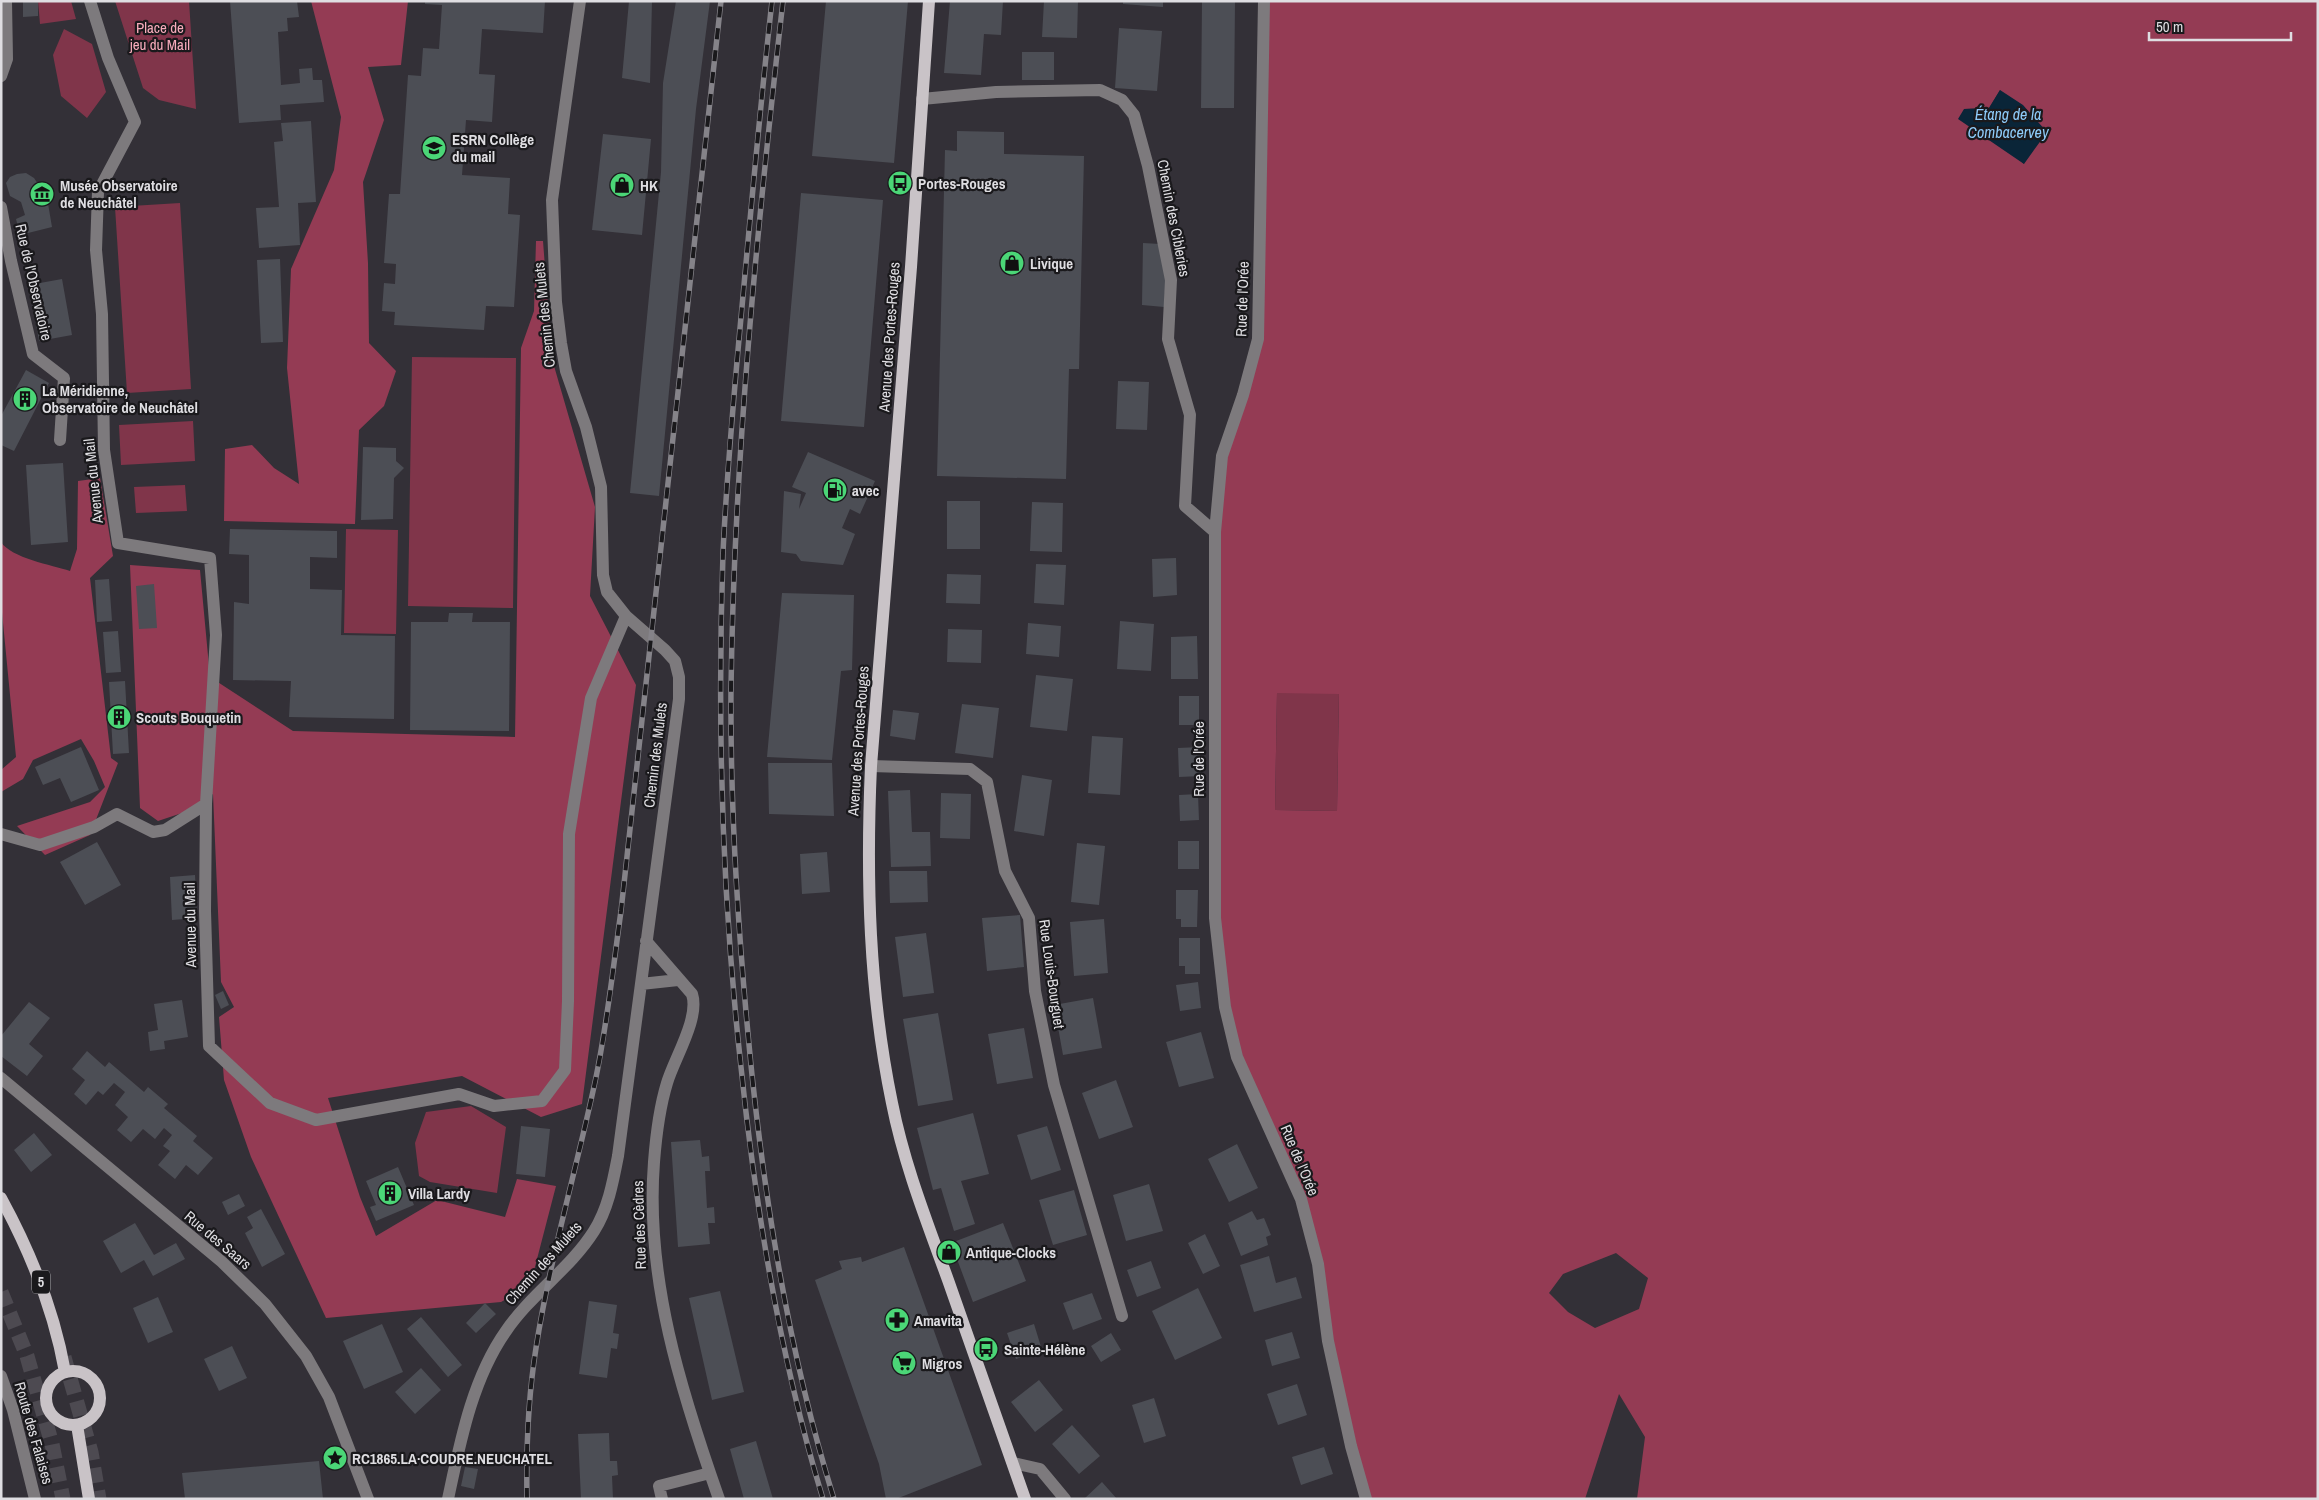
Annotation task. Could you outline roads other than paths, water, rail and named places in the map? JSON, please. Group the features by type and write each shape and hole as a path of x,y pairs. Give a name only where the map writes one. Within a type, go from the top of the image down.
{"main road":[{"name":"Avenue des Portes-Rouges","path":"929,1 871,766 868,840 870,920 876,1001 892,1103 914,1189 1014,1463 1025,1499"},
{"name":"5","path":"1,1198 24,1244 47,1299 54,1320 65,1372"},
{"path":"77,1371 89,1376 100,1392 96,1413 91,1419 78,1425 61,1423 50,1412 47,1404 46,1396 51,1381 65,1372 77,1371"},
{"path":"78,1425 89,1499"}],"street":[{"path":"1,76 7,59 6,1"},
{"name":"Avenue du Mail","path":"90,1 108,58 135,122 98,192 96,250 102,314 104,450 113,521 118,543 210,558 216,635 206,804 204,911 208,1046 270,1103 316,1120 459,1094 494,1106 542,1101 565,1070 568,1000 569,834 591,698 626,616"},
{"name":"Chemin des Mulets","path":"448,1499 465,1428 497,1344 518,1314 588,1239 598,1223 608,1199 618,1156 679,694 678,669 675,662 665,650 626,616 610,598 605,585 601,487 586,427 566,371 556,302 552,200 580,1"},
{"name":"Rue de l'Orée","path":"1264,1 1258,339 1243,395 1222,456 1215,532 1215,918 1225,1007 1237,1057 1300,1199 1318,1264 1328,1341 1349,1436 1366,1499"},
{"name":"Chemin des Cibleries","path":"922,99 996,92 1100,90 1122,100 1134,115 1148,166 1171,280 1168,339 1190,415 1185,506 1215,532"},
{"name":"Rue de l'Observatoire","path":"1,207 11,261 33,354 64,378 60,440"},
{"name":"Rue Louis-Bourguet","path":"871,766 970,769 986,782 1005,871 1029,918 1035,991 1054,1085 1122,1316"},
{"path":"1,834 40,845 94,827 117,814 153,832 165,830 206,804"},
{"name":"Rue des Cèdres","path":"646,941 692,994 694,1007 660,1107 654,1164 654,1246 660,1295 672,1348 719,1499"},
{"path":"641,984 678,980"},
{"name":"Rue des Saars","path":"1,1078 222,1262 265,1304 306,1356 319,1377 339,1418 360,1471 368,1499"},
{"name":"Route des Falaises","path":"1,1376 13,1410 35,1499"},
{"path":"1014,1463 1040,1469 1066,1499"},
{"path":"662,1499 659,1486 710,1474"}],"water":[{"name":"Étang de la Combacervey","path":"2000,90 2023,105 2047,132 2024,164 1958,119 1964,109 1989,108"}],"tunnel":[{"path":"1,1292 27,1356 52,1444 63,1499"},
{"path":"64,1357 91,1452 99,1499"}],"railway":[{"path":"527,1499 528,1423 536,1348 548,1281 599,1061 621,911 721,1"},
{"path":"772,1 737,360 723,553 721,746 725,875 729,939 747,1122 762,1231 771,1285 794,1393 823,1499"},
{"path":"783,1 764,172 742,430 733,603 731,689 732,786 743,979 765,1182 782,1289 793,1342 805,1395 834,1499"}],"place":[{"name":"ESRN Collège du mail","path":"434,148"},
{"name":"Portes-Rouges","path":"900,183"},
{"name":"HK","path":"622,185"},
{"name":"Musée Observatoire de Neuchâtel","path":"42,194"},
{"name":"Livique","path":"1012,263"},
{"name":"La Méridienne, Observatoire de Neuchâtel","path":"25,399"},
{"name":"avec","path":"835,490"},
{"name":"Scouts Bouquetin","path":"119,717"},
{"name":"Villa Lardy","path":"390,1193"},
{"name":"Antique-Clocks","path":"949,1252"},
{"name":"Amavita","path":"897,1320"},
{"name":"Sainte-Hélène","path":"986,1349"},
{"name":"Migros","path":"904,1363"},
{"name":"RC1865.LA·COUDRE.NEUCHATEL","path":"335,1458"}],"park label":[{"name":"Place de jeu du Mail","path":"160,36"}]}
